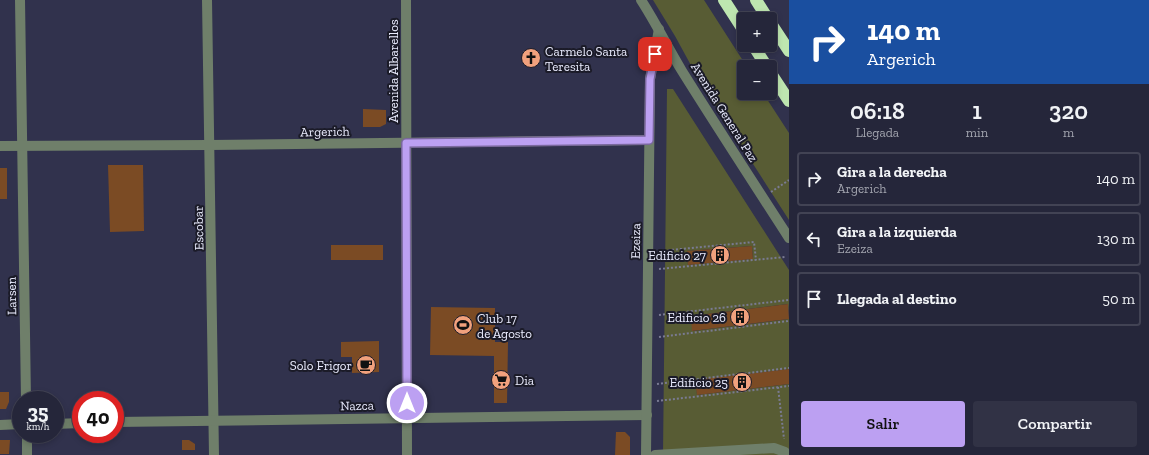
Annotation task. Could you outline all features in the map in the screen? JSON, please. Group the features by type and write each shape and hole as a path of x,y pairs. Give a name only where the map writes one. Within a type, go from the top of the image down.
{"highway":[{"path":"724,0 737,20"},
{"path":"756,0 764,12"},
{"path":"777,33 789,51"},
{"path":"777,83 789,101"}],"street":[{"name":"Larsen","path":"20,0 26,391"},
{"name":"Escobar","path":"207,0 214,455"},
{"name":"Avenida Albarellos","path":"406,0 407,455"},
{"name":"Avenida General Paz","path":"641,0 681,69 789,238"},
{"name":"Ezeiza","path":"646,455 650,79 659,29"},
{"name":"Argerich","path":"0,146 649,140"},
{"name":"Nazca","path":"124,422 647,415"},
{"path":"0,425 12,424"},
{"path":"26,443 27,455"},
{"path":"655,455 774,448 783,453"}],"path":[{"path":"763,197 789,180"},
{"path":"648,252 754,242 756,260"},
{"path":"648,270 785,256"},
{"path":"648,316 789,300"},
{"path":"648,338 789,321"},
{"path":"647,385 789,368"},
{"path":"647,401 661,401 789,386"},
{"path":"778,387 784,442 783,453"}],"green space":[{"path":"653,0 704,0 743,60 737,60 737,100 768,100 789,133 789,220 699,80"},
{"path":"667,89 673,89 789,270 789,313 788,304 691,316 693,331 789,319 789,369 696,380 697,395 789,384 789,455 663,455","holes":["752,246 753,259 688,265 687,251"]}],"building":[{"path":"363,109 386,110 386,124 380,127 363,127"},
{"path":"108,165 143,165 144,231 110,232"},
{"path":"0,168 7,168 7,199 0,199"},
{"path":"331,245 383,245 383,260 331,260"},
{"name":"Edificio 27","path":"752,246 753,259 688,265 687,251"},
{"name":"Edificio 26","path":"788,304 789,319 692,331 691,316"},
{"name":"Club 17 de Agosto","path":"431,307 495,308 495,342 508,342 507,403 494,403 494,356 430,355"},
{"path":"379,341 379,372 352,373 352,357 341,357 341,342"},
{"name":"Edificio 25","path":"789,369 789,384 697,395 695,380"},
{"path":"0,392 9,392 9,402 6,409 0,409"},
{"path":"616,432 625,432 630,437 630,455 615,455"},
{"path":"0,440 10,440 9,454 0,454"},
{"path":"182,440 189,440 195,444 195,450 182,450"}],"place":[{"name":"Carmelo Santa Teresita","path":"531,58"},
{"name":"Edificio 27","path":"720,255"},
{"name":"Edificio 26","path":"740,317"},
{"name":"Club 17 de Agosto","path":"463,325"},
{"name":"Solo Frigor","path":"366,365"},
{"name":"Dia","path":"501,380"},
{"name":"Edificio 25","path":"742,382"}],"route":[{"path":"407,403 406,143 649,140 650,79 655,54"}]}
